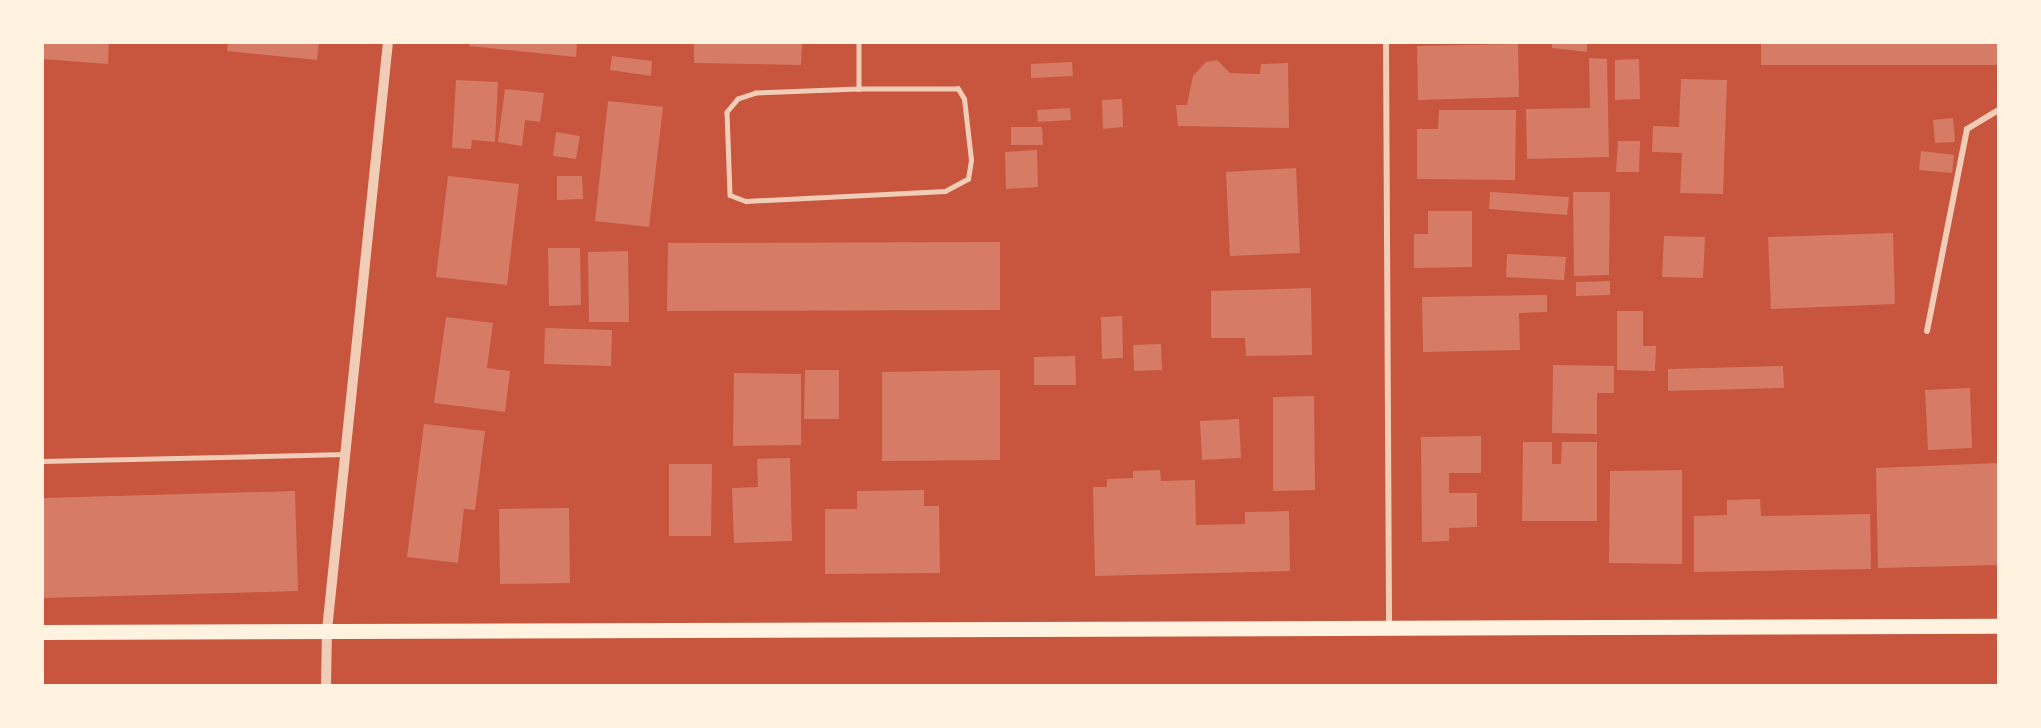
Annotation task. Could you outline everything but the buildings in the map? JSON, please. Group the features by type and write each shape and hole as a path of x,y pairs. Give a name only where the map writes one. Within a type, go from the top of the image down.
{"main road":[{"path":"42,632 1389,624 1999,626"}],"street":[{"path":"326,686 327,630 388,42"},
{"path":"1386,42 1389,624"},
{"path":"1928,331 1967,129 1999,110"}],"lane":[{"path":"859,42 859,89"},
{"path":"859,89 957,89 964,99 971,160 968,179 945,190 746,201 729,195 727,112 738,99 859,89"},
{"path":"42,461 346,454"}]}
